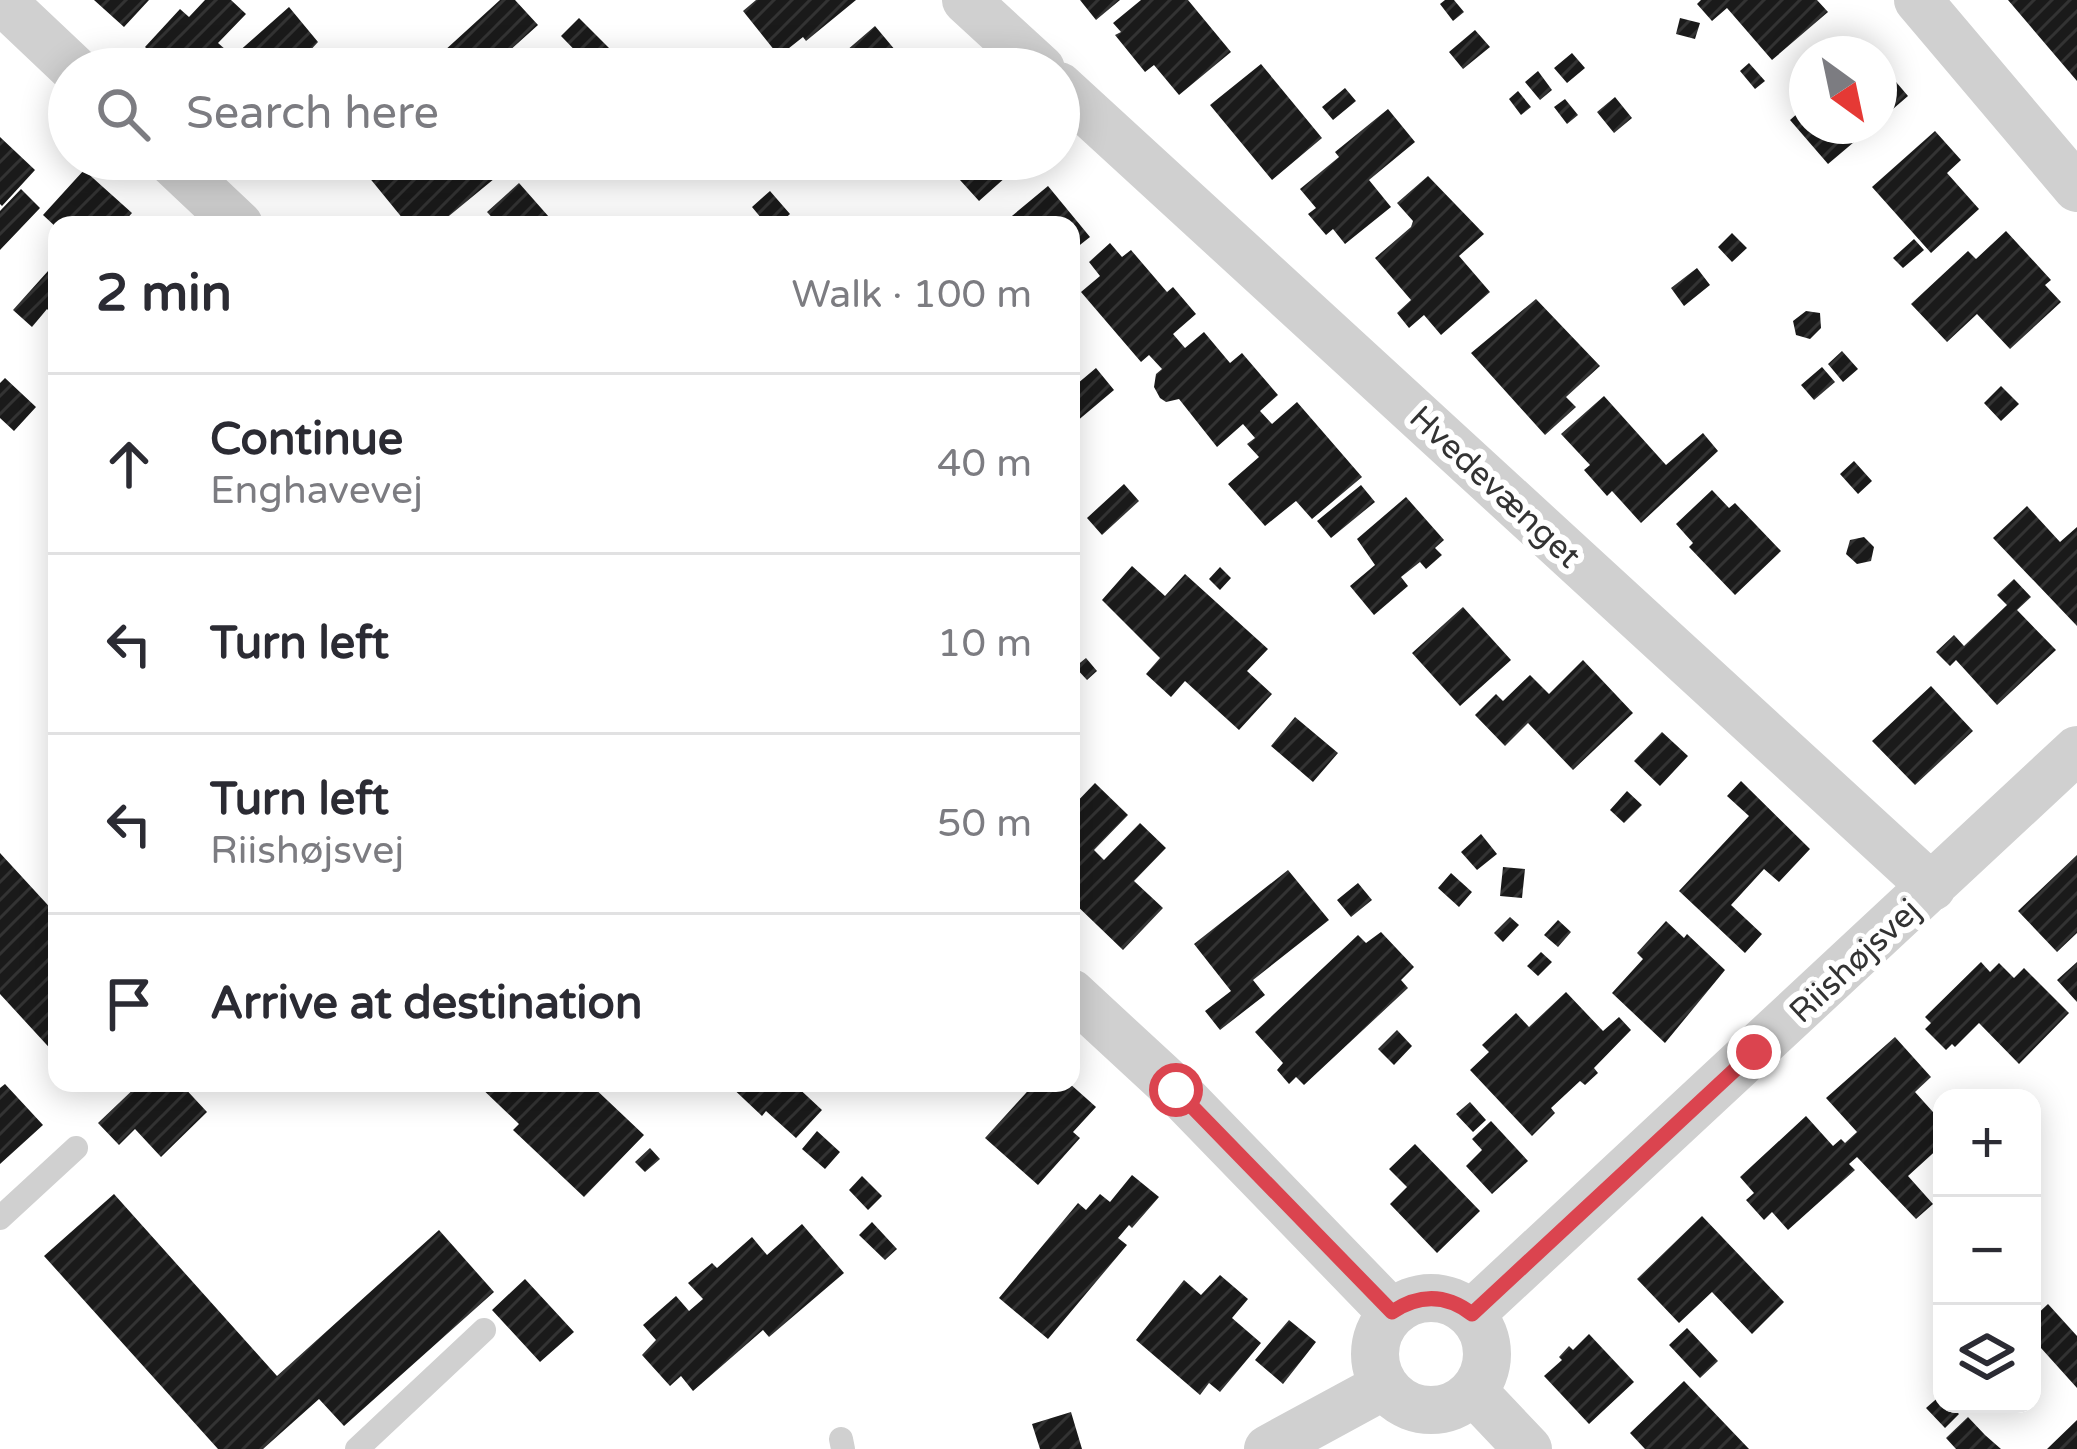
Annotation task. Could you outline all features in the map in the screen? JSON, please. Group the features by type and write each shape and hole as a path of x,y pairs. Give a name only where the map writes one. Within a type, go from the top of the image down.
{"street":[{"path":"1,0 52,48"},
{"path":"966,0 1018,48"},
{"path":"1918,0 2077,188"},
{"name":"Hvedevænget","path":"1080,105 1932,887"},
{"path":"191,180 229,216"},
{"name":"Riishøjsvej","path":"1472,1314 2077,750"},
{"path":"1080,1001 1176,1090 1392,1312"},
{"path":"1422,1298 1440,1298 1472,1314 1488,1350 1484,1375 1474,1391 1451,1407 1432,1411 1398,1400 1384,1386 1375,1361 1376,1342 1392,1312 1422,1298"},
{"path":"1268,1449 1384,1386"},
{"path":"1474,1391 1528,1449"}],"lane":[{"path":"0,1218 76,1148"},
{"path":"357,1449 484,1330"}],"building":[{"path":"94,0 149,0 124,27"},
{"path":"205,0 231,0 246,14 218,43 224,48 145,47 180,9 189,17"},
{"path":"500,0 515,0 538,25 512,48 447,48"},
{"path":"756,0 856,0 806,41 803,37 789,48 773,48 743,11"},
{"path":"1080,0 1120,0 1096,20"},
{"path":"1141,0 1188,0 1231,52 1179,95 1154,65 1145,72 1115,35 1121,32 1113,23"},
{"path":"1454,0 1464,12 1453,21 1440,4"},
{"path":"1701,0 1817,0 1828,12 1800,36 1789,36 1789,45 1772,60 1727,8 1712,21 1697,4"},
{"path":"2008,0 2077,0 2077,81"},
{"path":"289,7 318,42 312,48 243,48"},
{"path":"579,18 609,48 573,48 561,36"},
{"path":"1680,18 1700,23 1695,39 1676,34"},
{"path":"875,26 893,48 849,48"},
{"path":"1475,30 1490,47 1463,69 1449,52"},
{"path":"1572,53 1585,68 1567,83 1554,68"},
{"path":"1749,63 1765,81 1755,89 1740,71"},
{"path":"1261,64 1322,138 1272,180 1210,105"},
{"path":"1538,71 1552,90 1540,100 1525,82"},
{"path":"1897,83 1908,96 1897,105"},
{"path":"1345,88 1356,101 1333,120 1322,107"},
{"path":"1518,91 1531,107 1521,115 1509,99"},
{"path":"1615,97 1632,118 1614,133 1597,112"},
{"path":"1565,99 1578,115 1567,124 1554,107"},
{"path":"1388,109 1415,142 1369,180 1391,207 1345,244 1333,229 1326,235 1308,214 1316,208 1300,189 1339,157 1335,152"},
{"path":"1935,131 1961,160 1947,173 1979,209 1931,253 1872,187"},
{"path":"0,137 35,170 2,206 0,204"},
{"path":"1811,144 1852,144 1828,164"},
{"path":"1428,176 1484,234 1459,256 1490,292 1441,335 1424,315 1409,328 1397,313 1411,300 1375,258 1411,227 1413,221 1397,203"},
{"path":"75,180 95,180 132,213 48,216 48,220 43,215"},
{"path":"371,180 493,180 449,216 401,216"},
{"path":"960,180 1002,180 979,201"},
{"path":"519,183 548,216 491,216 487,212"},
{"path":"1048,186 1073,216 1012,216"},
{"path":"21,189 40,208 0,250 0,211"},
{"path":"770,191 790,214 760,216 752,207"},
{"path":"1080,225 1090,237 1080,245"},
{"path":"2006,231 2051,280 2045,285 2061,302 2010,349 1977,314 1947,342 1911,304 1968,251 1976,259"},
{"path":"1732,233 1747,248 1732,262 1718,247"},
{"path":"1914,239 1924,250 1903,268 1893,258"},
{"path":"1110,243 1122,257 1131,250 1167,292 1173,287 1196,314 1173,334 1185,348 1204,332 1230,363 1242,353 1278,395 1260,411 1272,424 1297,402 1362,477 1312,519 1296,501 1265,526 1228,484 1259,457 1247,444 1255,438 1243,424 1217,447 1179,399 1166,402 1160,398 1154,387 1162,369 1149,355 1141,362 1081,292 1100,276 1089,262"},
{"path":"1697,268 1710,285 1684,306 1671,288"},
{"path":"48,271 48,310 32,327 13,310"},
{"path":"1536,299 1600,366 1566,397 1576,407 1545,435 1471,353"},
{"path":"1806,311 1820,313 1821,328 1810,339 1796,335 1793,321"},
{"path":"1842,351 1858,369 1843,382 1828,364"},
{"path":"1822,367 1835,382 1814,400 1801,385"},
{"path":"1096,368 1114,390 1080,419 1080,381"},
{"path":"5,378 36,407 14,431 0,418 0,383"},
{"path":"2001,386 2019,404 2001,421 1984,403"},
{"path":"1604,396 1666,465 1703,433 1718,451 1641,523 1612,491 1607,496 1584,470 1590,465 1561,434"},
{"path":"1854,461 1872,481 1858,494 1840,474"},
{"path":"1124,484 1139,501 1102,535 1087,518"},
{"path":"1361,485 1375,502 1331,538 1317,521"},
{"path":"1712,490 1729,508 1735,503 1781,551 1735,595 1689,547 1693,543 1676,524"},
{"path":"1406,497 1444,540 1435,548 1442,555 1426,569 1420,562 1401,577 1408,586 1374,615 1350,586 1375,565 1357,539"},
{"path":"2027,506 2060,542 2077,527 2077,626 1993,538"},
{"path":"1864,537 1874,547 1871,561 1857,564 1846,554 1850,540"},
{"path":"1132,566 1165,596 1185,574 1268,649 1247,671 1272,694 1239,730 1185,681 1171,697 1146,674 1160,658 1102,600"},
{"path":"1220,567 1231,578 1220,590 1209,579"},
{"path":"2014,579 2031,597 2017,610 2056,650 1997,705 1956,660 1950,666 1936,652 1954,635 1964,646 2007,605 1997,595"},
{"path":"1463,607 1511,660 1460,706 1412,653"},
{"path":"1086,658 1097,671 1087,680 1080,672 1080,663"},
{"path":"1583,660 1633,713 1573,770 1528,723 1505,746 1475,715 1496,694 1503,701 1530,675 1549,694"},
{"path":"1931,686 1973,731 1915,785 1872,741"},
{"path":"1295,717 1338,753 1313,782 1271,746"},
{"path":"1662,732 1688,756 1660,786 1634,761"},
{"path":"1741,781 1810,849 1779,882 1764,869 1731,905 1762,934 1745,953 1679,891 1749,816 1727,796"},
{"path":"1095,783 1128,815 1094,850 1104,860 1140,823 1166,848 1134,881 1163,908 1123,950 1080,909 1080,799"},
{"path":"1627,791 1642,805 1624,823 1610,810"},
{"path":"1481,834 1497,854 1477,870 1461,852"},
{"path":"0,853 48,905 48,1046 0,994"},
{"path":"2077,855 2077,933 2057,952 2018,911"},
{"path":"1503,867 1525,869 1522,898 1500,896"},
{"path":"1288,870 1329,920 1253,980 1265,995 1220,1030 1205,1011 1231,991 1194,944"},
{"path":"1451,873 1472,892 1459,907 1438,888"},
{"path":"1358,883 1372,900 1351,917 1337,900"},
{"path":"1510,917 1519,925 1503,942 1494,933"},
{"path":"1558,920 1571,932 1558,947 1544,935"},
{"path":"1666,921 1725,970 1665,1043 1612,993 1643,959 1637,953"},
{"path":"1381,932 1414,967 1401,980 1408,988 1304,1085 1296,1077 1289,1084 1277,1070 1283,1063 1255,1032 1358,935 1366,943"},
{"path":"1541,952 1552,962 1538,976 1527,966"},
{"path":"1981,962 1990,972 1999,963 2014,978 2024,968 2069,1013 2019,1064 1979,1023 1946,1050 1925,1029 1931,1023 1925,1017"},
{"path":"2077,962 2077,1002 2057,980"},
{"path":"1566,992 1603,1031 1619,1017 1631,1030 1594,1068 1598,1073 1585,1085 1580,1081 1551,1108 1555,1113 1532,1136 1470,1070 1489,1052 1482,1045 1516,1013 1529,1027"},
{"path":"1397,1030 1412,1046 1394,1065 1378,1049"},
{"path":"1895,1037 1931,1077 1915,1092 1933,1112 1933,1153 1908,1176 1933,1204 1916,1219 1857,1157 1849,1164 1855,1170 1788,1230 1772,1212 1764,1220 1746,1200 1754,1193 1740,1177 1806,1116 1833,1146 1857,1132 1826,1098"},
{"path":"5,1084 43,1125 0,1164 0,1088"},
{"path":"131,1092 188,1092 207,1112 161,1157 135,1129 119,1145 98,1123"},
{"path":"485,1092 599,1092 644,1135 584,1197 513,1130 519,1124"},
{"path":"737,1092 803,1092 822,1110 796,1138 766,1111 762,1116"},
{"path":"1027,1092 1079,1092 1096,1107 1073,1132 1080,1138 1038,1185 985,1138"},
{"path":"1470,1102 1486,1120 1473,1132 1456,1114"},
{"path":"1491,1121 1528,1161 1492,1194 1466,1166 1482,1150 1472,1139"},
{"path":"817,1131 840,1152 825,1169 802,1149"},
{"path":"1415,1144 1480,1211 1437,1253 1390,1204 1407,1187 1389,1169"},
{"path":"650,1148 660,1159 645,1172 635,1162"},
{"path":"1132,1175 1159,1197 1118,1238 1127,1245 1048,1339 999,1298 1078,1203 1086,1210 1100,1194 1110,1202"},
{"path":"862,1176 882,1196 868,1210 849,1190"},
{"path":"114,1194 277,1376 439,1230 494,1292 344,1426 319,1399 263,1449 218,1449 44,1256"},
{"path":"1702,1216 1784,1302 1752,1334 1712,1292 1679,1323 1637,1279"},
{"path":"872,1222 897,1249 885,1260 859,1235"},
{"path":"802,1224 844,1273 769,1337 763,1330 693,1391 681,1376 670,1386 642,1355 656,1340 643,1325 676,1296 689,1311 703,1299 688,1283 712,1263 717,1268 752,1237 767,1255"},
{"path":"1220,1275 1248,1299 1232,1318 1261,1343 1220,1392 1209,1383 1200,1395 1136,1340 1184,1280 1201,1295"},
{"path":"525,1279 574,1332 540,1362 492,1310"},
{"path":"2048,1304 2077,1336 2077,1388 2041,1348 2041,1311"},
{"path":"1289,1320 1316,1342 1283,1384 1255,1360"},
{"path":"1687,1328 1718,1361 1700,1378 1669,1345"},
{"path":"1589,1334 1634,1382 1589,1424 1544,1376 1569,1346 1573,1350"},
{"path":"1684,1381 1749,1449 1645,1449 1630,1433"},
{"path":"1933,1402 1933,1413 1959,1414 1945,1428 1926,1408"},
{"path":"1071,1412 1082,1449 1040,1449 1032,1424"},
{"path":"1968,1417 2001,1449 1956,1449 1946,1438"},
{"path":"2077,1420 2077,1449 2047,1449"}],"route":[{"path":"1176,1090 1392,1312 1422,1298 1440,1298 1472,1314 1754,1052"}]}
